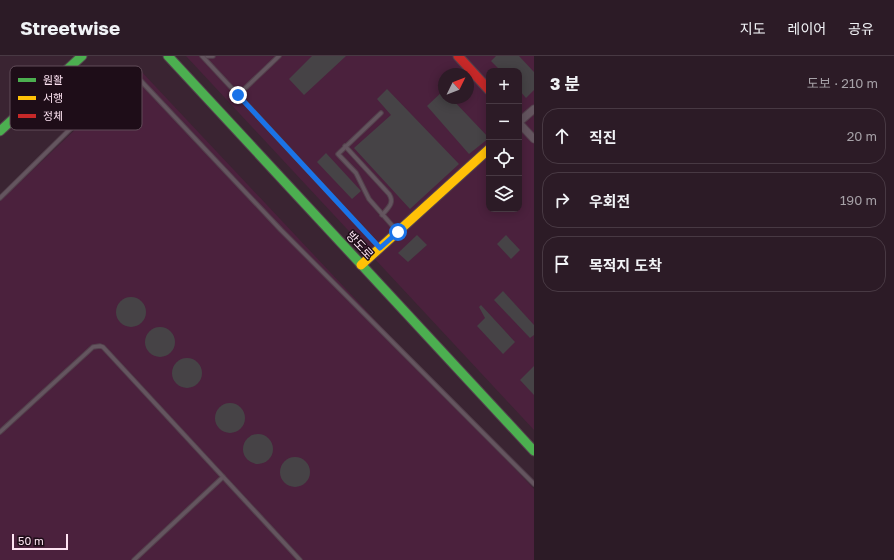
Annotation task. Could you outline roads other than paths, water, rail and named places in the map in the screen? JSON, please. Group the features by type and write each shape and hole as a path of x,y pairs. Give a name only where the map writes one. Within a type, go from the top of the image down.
{"street":[{"path":"71,66 82,56"},
{"name":"방도로","path":"168,56 534,451"},
{"path":"458,56 486,87"},
{"path":"522,119 534,109"},
{"path":"0,131 10,122"},
{"path":"522,125 534,139"},
{"path":"361,264 486,152"}],"lane":[{"path":"202,56 380,248"},
{"path":"207,56 213,56"},
{"path":"238,95 279,56"},
{"path":"142,82 281,230 534,484"},
{"path":"381,113 338,154 356,173 369,199 398,232"},
{"path":"0,198 69,130"},
{"path":"345,146 392,199 389,207 382,215"},
{"path":"0,432 93,347 100,346 109,353 300,560"},
{"path":"134,560 223,477"}]}
